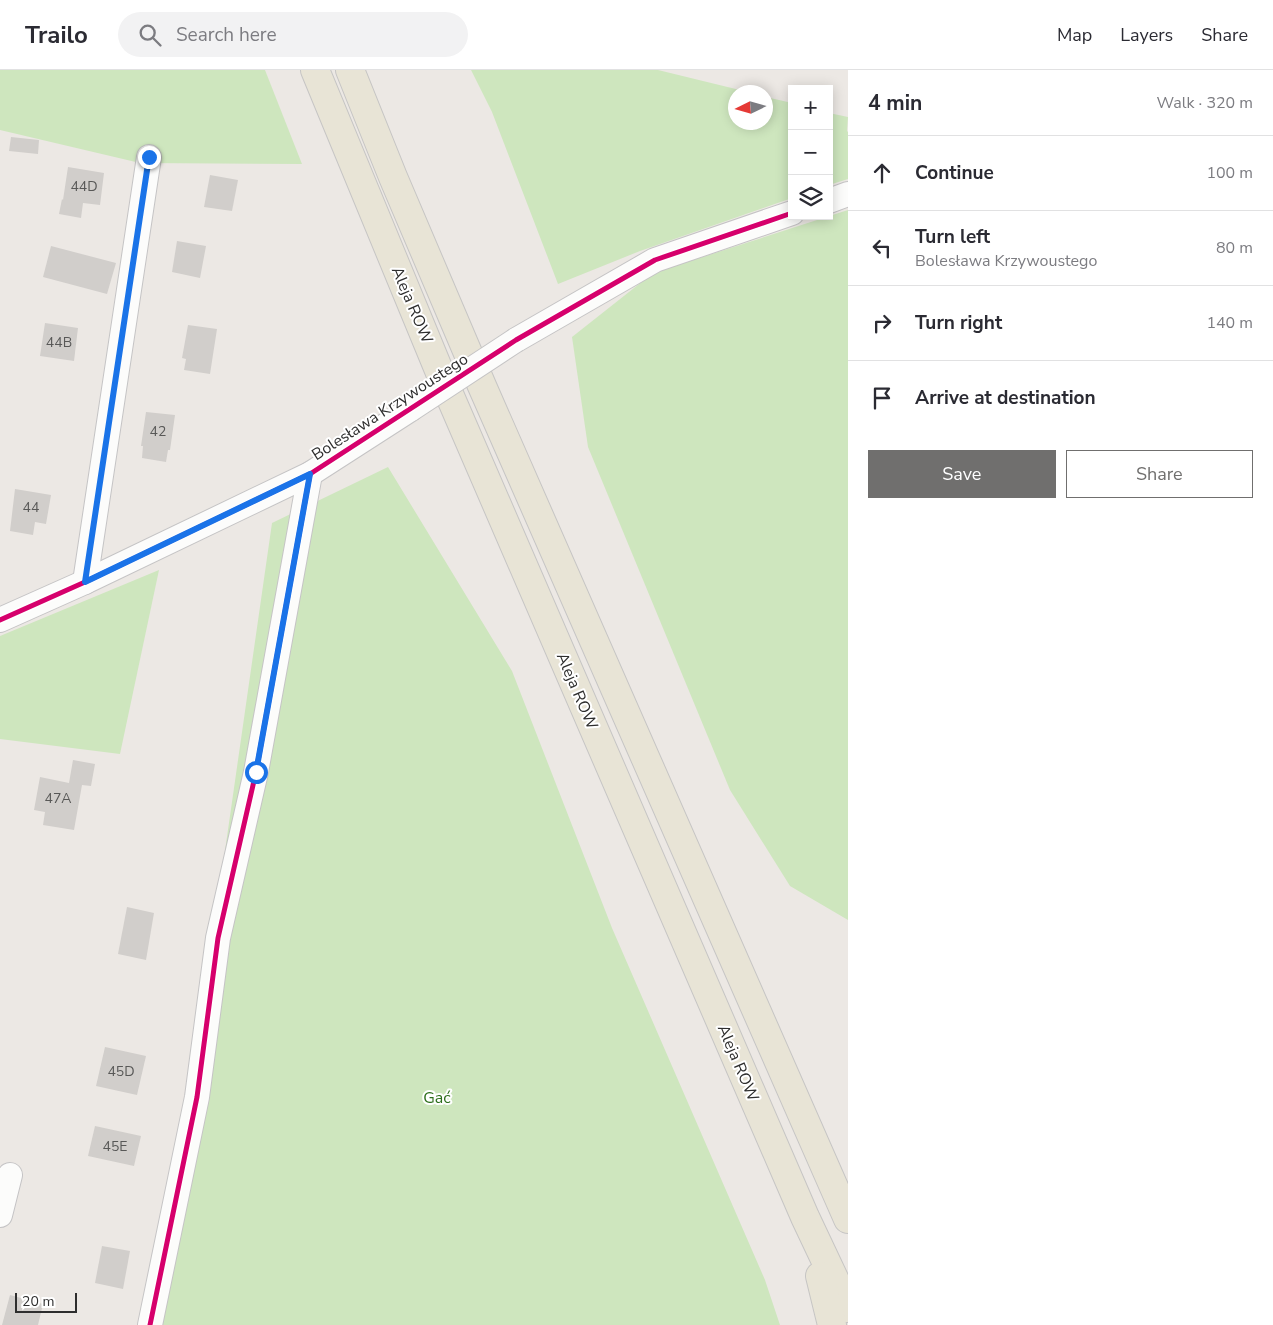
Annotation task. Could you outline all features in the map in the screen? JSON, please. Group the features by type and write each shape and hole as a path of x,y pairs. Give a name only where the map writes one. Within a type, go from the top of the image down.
{"main road":[{"name":"Aleja ROW","path":"314,70 443,380 805,1217 848,1308"},
{"name":"Aleja ROW","path":"350,70 393,177 490,404 848,1219"},
{"path":"805,1217 832,1325"}],"street":[{"path":"85,582 149,157"},
{"path":"833,199 848,194"},
{"name":"Bolesława Krzywoustego","path":"0,620 85,582 310,474 516,340 654,260 788,214"},
{"path":"150,1325 197,1097 218,938 256,772 310,474"},
{"path":"0,1215 10,1175"}],"green space":[{"path":"0,70 265,70 302,164 140,163 0,130"},
{"path":"471,70 658,70 728,87 728,130 773,130 773,99 788,102 788,199 640,251 558,284 492,112"},
{"path":"833,114 848,117 848,179 833,184"},
{"path":"848,210 848,920 790,886 730,790 588,447 572,337 653,273 817,220 833,220 833,215"},
{"name":"Gać","path":"388,467 512,671 612,928 765,1280 780,1325 157,1325 272,523"},
{"path":"159,570 120,754 0,739 0,636"}],"building":[{"path":"11,137 39,140 38,154 9,151"},
{"path":"68,167 104,173 100,205 83,203 81,218 59,214"},
{"path":"210,175 238,180 232,211 204,207"},
{"path":"177,241 206,246 200,278 172,272"},
{"path":"51,246 116,263 107,294 43,277"},
{"path":"45,323 78,328 74,361 40,356"},
{"path":"188,325 217,329 210,374 184,370 186,359 182,358"},
{"path":"146,412 175,415 170,450 168,450 166,462 142,458 143,446 141,446"},
{"path":"15,489 51,495 46,524 35,522 33,535 10,531"},
{"path":"73,760 95,764 91,786 82,785 74,830 43,825 45,812 34,810 40,777 69,783"},
{"path":"127,907 154,913 146,960 118,954"},
{"path":"105,1047 146,1056 137,1095 96,1086"},
{"path":"95,1126 141,1136 134,1166 88,1156"},
{"path":"102,1246 130,1251 123,1289 95,1283"},
{"path":"10,1295 43,1304 38,1325 2,1325"}],"cycle path":[{"path":"0,620 85,582 310,474 516,340 655,260 788,214"},
{"path":"150,1325 197,1097 218,938 256,772 310,474"}],"route":[{"path":"149,157 85,582 310,474 256,772"}]}
